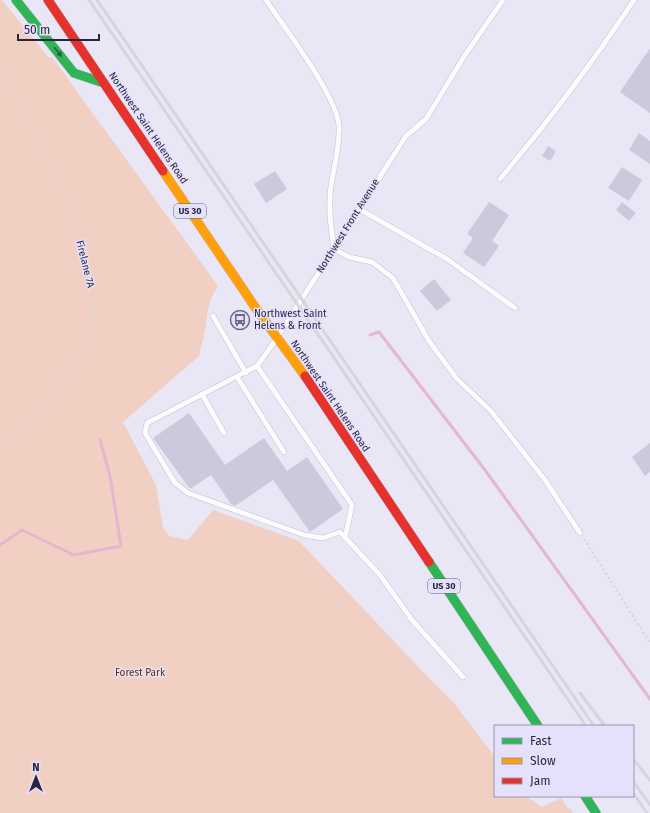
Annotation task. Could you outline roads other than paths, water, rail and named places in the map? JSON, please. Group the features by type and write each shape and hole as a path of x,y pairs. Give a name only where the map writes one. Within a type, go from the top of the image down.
{"main road":[{"path":"16,0 74,73 104,83"},
{"name":"Northwest Saint Helens Road","path":"48,0 257,310 292,356 537,725"},
{"path":"586,797 596,813"}],"lane":[{"path":"266,0 321,83 336,112 339,125 339,143 331,187 330,216 334,250 349,257 372,262 393,278 407,299 429,341 457,379 491,411 544,480 580,533"},
{"name":"Northwest Front Avenue","path":"257,366 334,250 406,136 426,119 465,55 504,0"},
{"path":"500,179 541,130 608,39 634,0"},
{"path":"359,209 447,259 515,308"},
{"path":"213,316 246,373"},
{"path":"345,538 352,505 257,366 147,423 145,434 175,483 194,495 304,535 323,538 340,532 345,538 380,575 412,620 463,677"},
{"path":"237,377 284,452"},
{"path":"202,394 224,434"}],"waterway":[{"path":"370,335 379,332 485,470 650,699"},
{"path":"0,545 22,530 74,555 121,546 110,476 100,440"}],"railway":[{"path":"89,0 585,725"},
{"path":"97,0 593,725"},
{"path":"580,693 604,725"},
{"path":"634,760 650,780"},
{"path":"634,782 650,805"},
{"path":"634,794 647,813"}],"place":[{"name":"Northwest Saint Helens & Front","path":"240,320"}],"park label":[{"name":"Forest Park","path":"140,673"}]}
